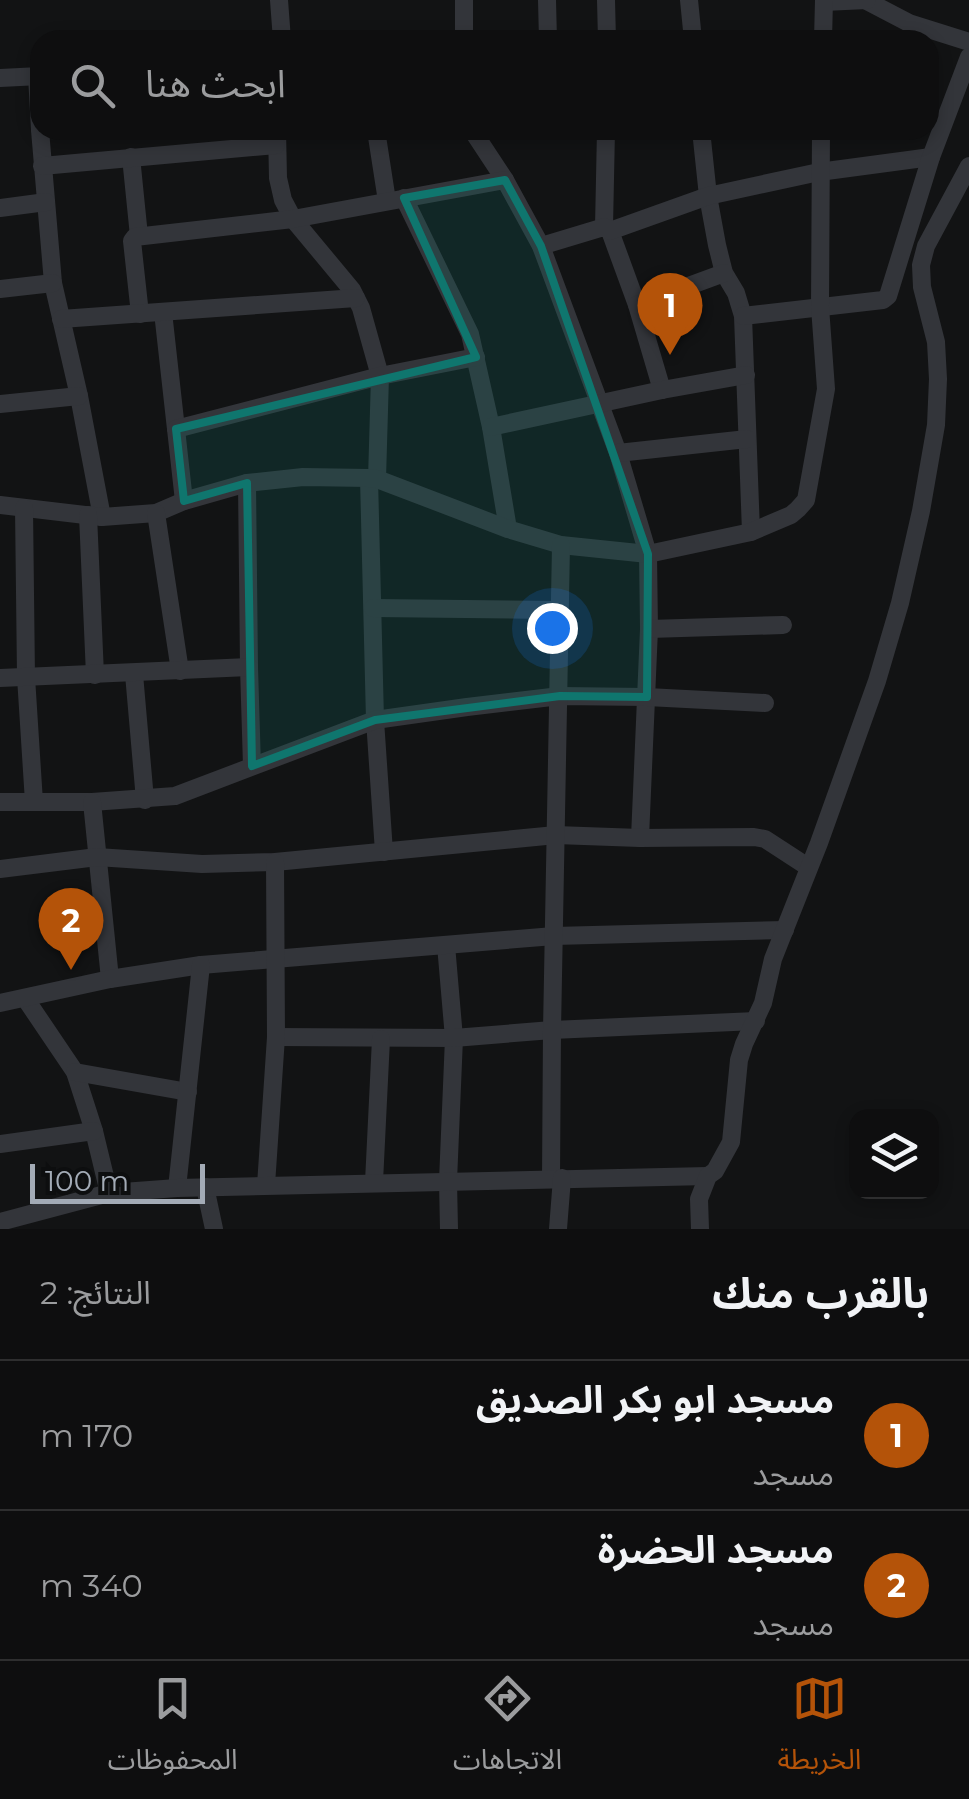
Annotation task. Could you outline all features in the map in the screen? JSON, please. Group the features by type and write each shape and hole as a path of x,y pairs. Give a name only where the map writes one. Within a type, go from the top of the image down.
{"street":[{"path":"279,0 281,30"},
{"path":"464,0 464,30"},
{"path":"547,0 548,30"},
{"path":"606,0 608,30"},
{"path":"689,0 692,30"},
{"path":"823,30 824,1 866,0 931,30"},
{"path":"939,32 969,42"},
{"path":"939,137 969,56"},
{"path":"0,78 30,76"},
{"path":"41,140 54,283 79,396 95,516 95,675"},
{"path":"42,166 254,140"},
{"path":"276,140 280,189 294,219 362,308 380,376 373,479 373,608 375,720 384,852"},
{"path":"379,140 395,200 470,334 492,428 508,528"},
{"path":"479,140 506,180 541,246 618,453 648,554 649,629 640,838"},
{"path":"606,140 607,229 662,390"},
{"path":"702,140 708,196 724,274 736,292 743,316 751,532"},
{"path":"0,505 95,516 156,513 247,484 304,477 373,479 561,545 648,554 751,532 791,515 806,500 826,389 820,307 821,140"},
{"path":"743,316 883,300 888,296 938,140"},
{"path":"132,157 140,236"},
{"path":"541,246 708,196 819,172 931,158"},
{"path":"700,1229 699,1199 708,1176 731,1142 744,1044 763,1003 773,959 877,681 904,585 936,425 936,342 922,287 921,265 926,246 969,166"},
{"path":"140,314 132,241 140,236 294,219 506,180"},
{"path":"0,208 46,202"},
{"path":"636,305 724,274"},
{"path":"0,290 54,283"},
{"path":"61,319 356,298"},
{"path":"162,312 184,502"},
{"path":"176,429 380,376 476,357"},
{"path":"492,428 746,375"},
{"path":"0,404 79,396"},
{"path":"618,453 747,439"},
{"path":"247,484 252,766"},
{"path":"24,508 26,677 34,802"},
{"path":"156,513 180,671"},
{"path":"558,1229 552,1030 561,545"},
{"path":"373,608 559,610"},
{"path":"649,629 783,625"},
{"path":"0,678 248,667"},
{"path":"134,674 145,800"},
{"path":"0,802 145,800 189,792 375,720 560,696 766,703"},
{"path":"92,802 110,979"},
{"path":"0,869 98,857 202,864 274,862 556,835 764,839 808,867"},
{"path":"266,1186 276,1037 274,862"},
{"path":"0,982 1,1002 110,979 275,958 554,936 784,930"},
{"path":"446,945 454,1038 449,1229"},
{"path":"177,1188 201,965"},
{"path":"25,998 75,1072 108,1193"},
{"path":"276,1037 454,1038 756,1021"},
{"path":"374,1182 381,1039"},
{"path":"75,1072 188,1092"},
{"path":"1,1141 94,1132"},
{"path":"0,1222 108,1193 177,1188 708,1176"},
{"path":"206,1187 214,1229"}],"highlighted area":[{"path":"505,180 541,246 648,554 647,697 560,696 375,720 252,766 247,483 184,501 176,429 476,357 404,198"}],"place":[{"name":"مسجد ابو بكر الصديق","path":"670,355"},
{"name":"مسجد الحضرة","path":"71,970"}]}
